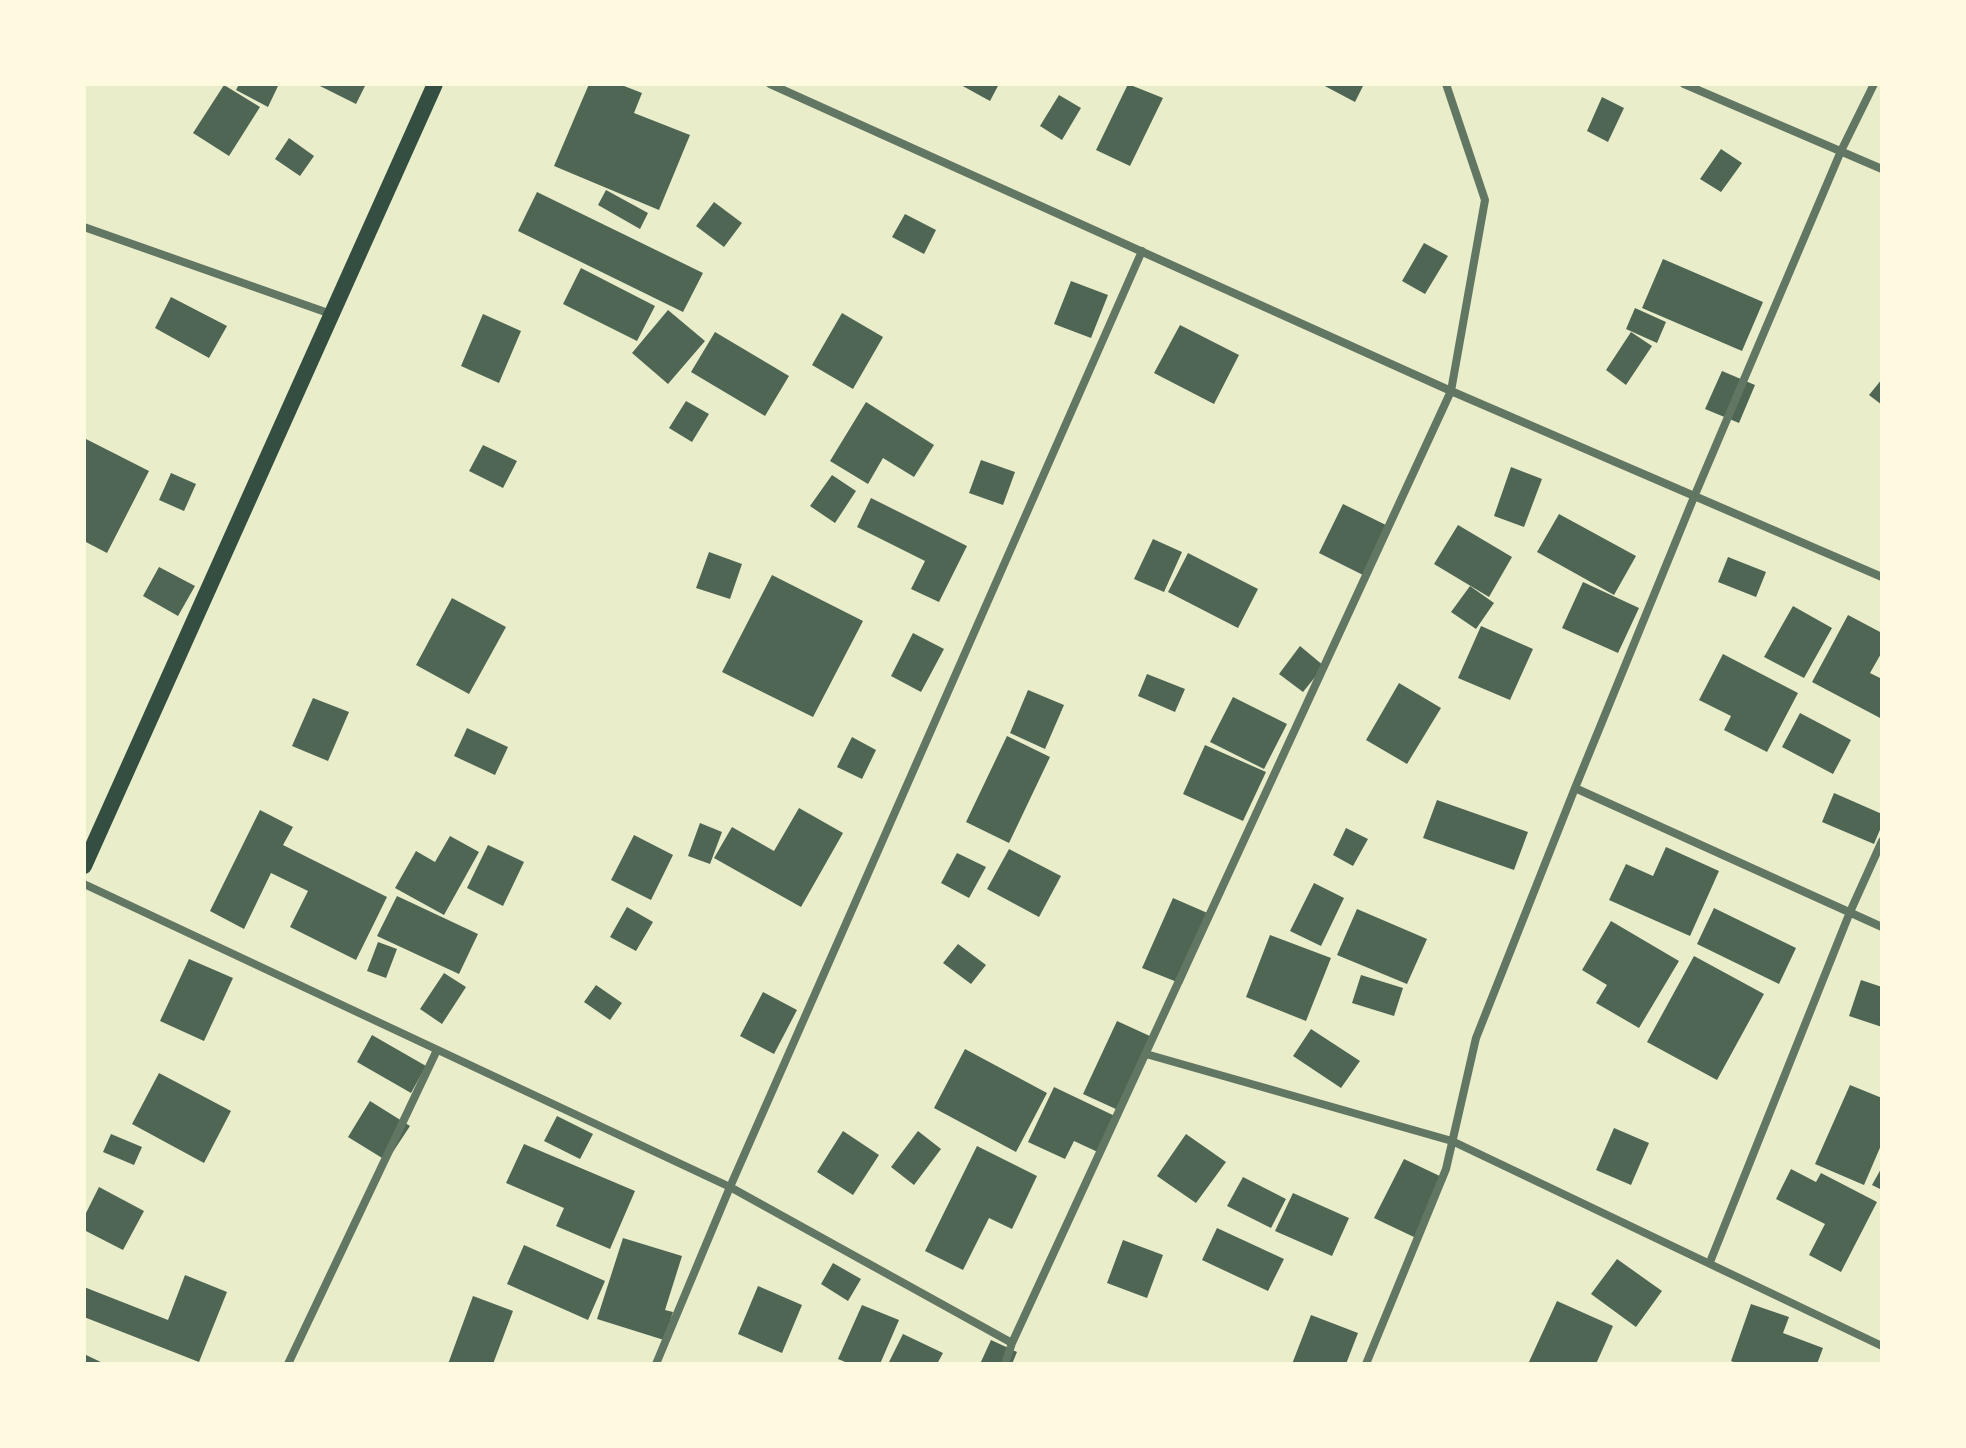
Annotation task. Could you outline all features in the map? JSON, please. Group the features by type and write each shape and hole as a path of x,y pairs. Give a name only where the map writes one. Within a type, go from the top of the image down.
{"main road":[{"path":"84,866 435,84"}],"street":[{"path":"770,84 1451,391 1882,577"},
{"path":"1005,1364 1451,391 1485,200 1446,84"},
{"path":"1684,84 1882,169"},
{"path":"1366,1364 1446,1169 1476,1038 1575,788 1694,497 1841,151 1874,84"},
{"path":"84,227 331,314"},
{"path":"656,1364 730,1187 1142,251"},
{"path":"1575,788 1882,927"},
{"path":"1710,1262 1850,912 1882,841"},
{"path":"84,884 730,1187 1012,1343"},
{"path":"288,1364 437,1050"},
{"path":"1146,1054 1452,1141 1882,1346"}],"building":[{"path":"239,84 279,84 268,107 236,90"},
{"path":"316,84 361,84 365,86 356,104"},
{"path":"589,84 619,84 642,93 634,113 690,135 659,210 554,166"},
{"path":"959,84 999,84 990,101"},
{"path":"1128,84 1163,98 1130,166 1096,150"},
{"path":"1321,84 1364,84 1355,102"},
{"path":"224,85 260,107 229,156 193,133"},
{"path":"1059,95 1081,108 1062,140 1040,126"},
{"path":"1602,97 1624,108 1608,142 1587,131"},
{"path":"289,138 314,156 300,176 275,159"},
{"path":"1721,149 1742,163 1721,192 1700,179"},
{"path":"606,190 648,213 640,229 598,205"},
{"path":"537,192 703,273 683,312 518,231"},
{"path":"714,202 742,223 724,247 696,226"},
{"path":"905,214 936,230 924,254 892,237"},
{"path":"1424,243 1448,256 1425,294 1402,281"},
{"path":"1663,259 1763,302 1742,351 1642,308"},
{"path":"581,268 655,306 637,341 563,304"},
{"path":"1071,281 1108,295 1091,338 1054,324"},
{"path":"171,297 227,326 209,358 155,328"},
{"path":"1635,308 1666,322 1657,343 1626,329"},
{"path":"668,310 705,341 668,384 632,353"},
{"path":"842,313 883,337 853,389 812,365"},
{"path":"483,314 521,331 499,383 461,366"},
{"path":"1180,325 1239,355 1214,404 1154,373"},
{"path":"715,332 789,376 765,416 691,372"},
{"path":"1631,332 1652,346 1626,385 1606,370"},
{"path":"1722,371 1755,385 1739,423 1705,409"},
{"path":"1882,379 1882,405 1869,395"},
{"path":"686,401 709,414 692,442 669,428"},
{"path":"866,402 934,445 914,477 883,458 868,484 830,461"},
{"path":"84,438 149,471 107,553 84,541"},
{"path":"483,445 517,461 503,488 469,471"},
{"path":"981,460 1015,472 1003,505 969,493"},
{"path":"1511,467 1542,479 1524,527 1494,516"},
{"path":"171,473 196,484 184,511 159,500"},
{"path":"832,475 856,491 835,523 810,506"},
{"path":"871,498 967,546 939,602 911,589 925,561 857,527"},
{"path":"1343,504 1388,526 1363,575 1319,553"},
{"path":"1559,514 1636,556 1614,595 1537,552"},
{"path":"1458,525 1512,557 1489,597 1434,564"},
{"path":"1153,539 1182,552 1164,592 1134,579"},
{"path":"709,552 742,564 730,599 696,588"},
{"path":"1188,553 1258,589 1238,628 1168,592"},
{"path":"1728,557 1766,572 1756,597 1718,582"},
{"path":"159,567 195,586 178,616 143,596"},
{"path":"772,575 863,621 813,717 722,672"},
{"path":"1583,582 1639,608 1618,653 1562,628"},
{"path":"1470,586 1494,603 1476,629 1451,612"},
{"path":"452,598 506,627 469,694 416,665"},
{"path":"1793,606 1832,628 1804,678 1764,657"},
{"path":"1848,615 1882,633 1882,652 1870,673 1882,679 1882,719 1812,682"},
{"path":"1481,626 1533,649 1510,700 1458,678"},
{"path":"913,633 944,649 921,692 891,676"},
{"path":"1300,646 1324,666 1303,692 1279,674"},
{"path":"1723,654 1798,693 1767,752 1724,730 1731,716 1699,700"},
{"path":"1147,674 1185,689 1175,712 1138,696"},
{"path":"1399,683 1441,708 1407,764 1366,740"},
{"path":"1028,690 1064,705 1045,749 1010,733"},
{"path":"1233,697 1287,724 1264,769 1210,742"},
{"path":"313,698 349,712 328,761 292,746"},
{"path":"1800,713 1851,740 1833,774 1782,747"},
{"path":"467,728 508,747 495,775 454,756"},
{"path":"1007,736 1050,757 1009,843 966,822"},
{"path":"852,737 876,750 862,779 837,767"},
{"path":"1205,745 1266,772 1243,821 1183,794"},
{"path":"1834,793 1882,814 1882,825 1874,844 1822,822"},
{"path":"1437,800 1528,832 1514,870 1423,838"},
{"path":"799,808 843,833 801,907 714,858 732,827 774,851"},
{"path":"260,810 293,827 283,845 387,897 356,960 290,927 308,891 271,873 244,929 210,911"},
{"path":"700,823 722,832 710,864 688,856"},
{"path":"1346,828 1368,839 1353,866 1333,855"},
{"path":"634,835 673,855 651,900 611,880"},
{"path":"450,836 479,852 444,915 395,888 416,851 435,862"},
{"path":"488,845 524,862 503,906 467,888"},
{"path":"1666,847 1719,871 1690,936 1609,900 1626,864 1653,876"},
{"path":"1009,849 1061,876 1039,917 987,889"},
{"path":"957,853 986,867 969,898 941,883"},
{"path":"1314,883 1344,898 1321,946 1290,931"},
{"path":"397,896 478,934 459,974 377,936"},
{"path":"1173,898 1212,915 1182,984 1142,968"},
{"path":"627,907 653,922 636,951 610,937"},
{"path":"1714,908 1796,948 1779,984 1697,944"},
{"path":"1357,909 1427,939 1407,984 1337,955"},
{"path":"1611,921 1679,961 1639,1028 1596,1003 1607,985 1582,970"},
{"path":"1270,935 1331,958 1306,1021 1246,997"},
{"path":"378,942 397,949 386,978 367,971"},
{"path":"958,944 986,965 971,984 943,963"},
{"path":"1694,956 1764,994 1717,1080 1647,1042"},
{"path":"189,959 233,978 204,1041 160,1021"},
{"path":"444,973 466,987 442,1024 420,1009"},
{"path":"1361,975 1403,988 1394,1016 1352,1003"},
{"path":"1861,980 1882,987 1882,1027 1849,1016"},
{"path":"596,985 622,1003 610,1020 584,1002"},
{"path":"763,992 797,1010 774,1054 740,1036"},
{"path":"1117,1021 1152,1037 1118,1110 1083,1094"},
{"path":"1311,1029 1360,1061 1341,1088 1293,1056"},
{"path":"372,1035 426,1066 411,1093 357,1062"},
{"path":"965,1049 1047,1093 1016,1152 934,1108"},
{"path":"159,1073 231,1111 204,1163 132,1124"},
{"path":"1850,1085 1882,1098 1882,1143 1864,1185 1815,1164"},
{"path":"1054,1087 1119,1118 1102,1154 1074,1141 1065,1159 1028,1142"},
{"path":"370,1101 410,1126 387,1161 348,1137"},
{"path":"557,1116 593,1134 580,1159 544,1141"},
{"path":"1614,1128 1649,1143 1631,1185 1596,1170"},
{"path":"843,1131 879,1155 853,1195 817,1172"},
{"path":"918,1131 941,1149 914,1185 891,1167"},
{"path":"111,1134 142,1147 134,1165 103,1152"},
{"path":"1186,1134 1226,1162 1196,1203 1157,1176"},
{"path":"524,1144 635,1191 610,1249 556,1226 564,1208 506,1183"},
{"path":"977,1146 1037,1176 1012,1229 989,1218 963,1270 925,1251"},
{"path":"1404,1159 1446,1179 1416,1238 1374,1218"},
{"path":"1882,1167 1882,1190 1872,1185"},
{"path":"1791,1169 1816,1182 1821,1173 1877,1202 1841,1272 1809,1255 1825,1224 1776,1199"},
{"path":"1243,1177 1286,1199 1271,1228 1227,1206"},
{"path":"99,1187 144,1211 123,1250 84,1230 84,1217"},
{"path":"1293,1193 1349,1218 1332,1256 1275,1231"},
{"path":"1217,1228 1284,1259 1268,1291 1202,1260"},
{"path":"623,1238 682,1256 665,1310 673,1312 664,1340 597,1319"},
{"path":"1123,1240 1163,1255 1147,1298 1107,1283"},
{"path":"524,1245 605,1281 588,1320 507,1284"},
{"path":"1617,1259 1662,1291 1636,1327 1591,1294"},
{"path":"833,1263 861,1279 848,1301 821,1284"},
{"path":"185,1275 227,1292 199,1362 84,1317 84,1287 168,1320"},
{"path":"758,1286 802,1305 782,1353 738,1334"},
{"path":"473,1296 513,1311 493,1364 448,1364"},
{"path":"1557,1301 1613,1326 1596,1364 1528,1364"},
{"path":"1751,1304 1789,1317 1783,1333 1823,1348 1817,1364 1739,1364 1731,1361"},
{"path":"862,1305 899,1320 880,1364 850,1364 838,1359"},
{"path":"1311,1315 1358,1333 1346,1364 1292,1364"},
{"path":"903,1334 943,1353 937,1364 888,1364"},
{"path":"991,1340 1017,1352 1012,1364 980,1364"},
{"path":"84,1354 105,1364 84,1364"}]}
